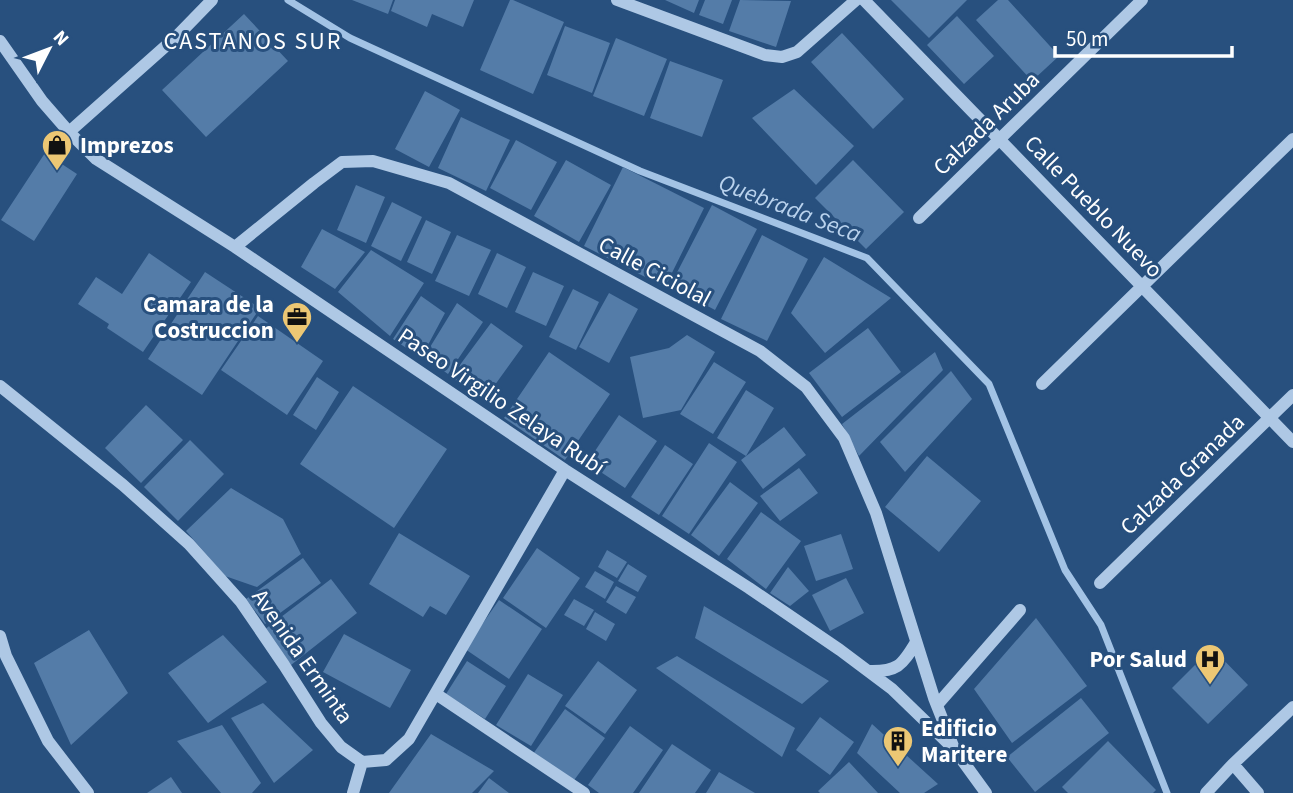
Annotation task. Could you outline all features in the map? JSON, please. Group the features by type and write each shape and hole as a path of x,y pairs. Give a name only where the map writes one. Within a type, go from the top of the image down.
{"street":[{"path":"69,132 177,36 212,0"},
{"path":"626,2 765,55 782,57 797,52 856,0"},
{"name":"Calle Pueblo Nuevo","path":"863,0 1293,442"},
{"name":"Calzada Aruba","path":"919,218 1142,0"},
{"name":"Paseo Virgilio Zelaya Rubí","path":"0,41 42,101 96,159 235,247 565,470 749,588 868,671 892,689 954,750 986,793"},
{"path":"1042,384 1293,139"},
{"name":"Calle Ciciolal","path":"235,247 342,162 373,161 449,183 760,351 806,387 844,438 876,513 916,642 954,750"},
{"name":"Avenida Erminta","path":"0,386 122,485 189,544 241,602 321,723 341,747 362,762"},
{"name":"Calzada Granada","path":"1100,583 1293,395"},
{"path":"353,793 362,762 386,760 409,739 565,470"},
{"path":"937,705 1020,610"},
{"path":"0,636 6,656 48,741 88,793"},
{"path":"868,671 892,670 901,666 916,642"},
{"path":"436,694 584,793"},
{"path":"1206,793 1293,706"},
{"path":"1233,764 1258,793"}],"building":[{"path":"352,0 393,0 388,14"},
{"path":"395,0 474,0 463,27 432,14 427,27 391,11"},
{"path":"510,0 564,22 533,94 480,70"},
{"path":"665,0 699,0 694,13"},
{"path":"705,0 732,0 723,24 699,15"},
{"path":"740,0 791,1 776,47 729,31"},
{"path":"891,0 967,0 929,38"},
{"path":"998,0 1008,0 1059,56 1032,81 976,20"},
{"path":"244,14 288,61 206,137 162,90"},
{"path":"957,16 994,56 964,84 927,45"},
{"path":"565,26 610,43 592,93 547,75"},
{"path":"842,33 904,99 873,129 811,62"},
{"path":"616,38 667,59 644,116 593,96"},
{"path":"670,61 723,80 702,137 650,118"},
{"path":"794,89 854,146 816,185 752,118"},
{"path":"425,91 460,110 429,167 395,149"},
{"path":"461,117 510,140 486,191 438,168"},
{"path":"516,140 557,162 531,210 490,188"},
{"path":"45,153 77,174 34,241 1,220"},
{"path":"566,160 611,185 579,242 534,216"},
{"path":"853,160 904,212 866,249 815,198"},
{"path":"623,167 704,208 665,287 584,246"},
{"path":"356,185 385,197 366,243 337,230"},
{"path":"392,202 422,217 401,261 371,246"},
{"path":"712,205 757,229 715,310 670,286"},
{"path":"426,220 451,232 432,274 407,262"},
{"path":"322,229 365,252 335,289 301,267"},
{"path":"457,235 491,250 469,296 435,281"},
{"path":"762,235 808,259 767,341 721,319"},
{"path":"371,250 424,283 390,336 338,292"},
{"path":"149,253 191,282 143,352 107,328 109,324 78,304 96,277 122,294"},
{"path":"497,253 526,267 507,308 478,294"},
{"path":"824,257 891,298 825,353 791,313"},
{"path":"205,272 260,308 202,395 148,359"},
{"path":"533,272 564,286 546,326 515,312"},
{"path":"573,289 599,302 576,350 549,337"},
{"path":"609,293 638,309 609,363 579,347"},
{"path":"421,296 445,313 421,358 393,339"},
{"path":"457,303 483,322 448,374 424,357"},
{"path":"258,316 323,361 287,415 221,370"},
{"path":"491,323 523,346 484,400 451,377"},
{"path":"868,328 901,372 842,417 809,373"},
{"path":"687,335 715,352 681,410 643,418 630,357 669,348"},
{"path":"549,352 610,394 565,460 504,418"},
{"path":"935,352 943,370 859,456 842,424"},
{"path":"714,362 746,382 713,434 680,414"},
{"path":"951,371 972,399 905,472 880,442"},
{"path":"317,377 339,392 316,430 293,415"},
{"path":"353,386 447,449 394,528 300,464"},
{"path":"746,390 774,408 746,456 717,438"},
{"path":"146,405 183,440 141,483 105,448"},
{"path":"619,415 657,441 625,488 587,463"},
{"path":"784,427 806,455 763,489 741,460"},
{"path":"190,440 224,474 178,521 144,487"},
{"path":"709,443 737,462 689,534 662,516"},
{"path":"665,445 693,464 659,515 631,497"},
{"path":"927,456 981,501 939,552 885,507"},
{"path":"799,468 818,493 780,521 760,496"},
{"path":"730,482 758,503 719,556 691,535"},
{"path":"231,488 283,519 301,554 257,587 225,576 186,531"},
{"path":"761,512 801,541 766,589 727,559"},
{"path":"399,533 470,576 446,615 430,606 423,617 369,584"},
{"path":"841,534 853,569 816,581 804,546"},
{"path":"537,548 580,578 546,628 503,598"},
{"path":"607,550 627,562 617,578 598,567"},
{"path":"303,558 321,583 265,624 246,599"},
{"path":"628,564 647,576 638,592 618,581"},
{"path":"788,567 809,591 790,606 770,593"},
{"path":"595,571 614,582 605,599 585,587"},
{"path":"846,578 864,613 830,631 812,595"},
{"path":"331,579 357,613 291,665 264,630"},
{"path":"616,586 636,597 626,614 606,602"},
{"path":"574,599 594,610 584,626 564,615"},
{"path":"499,600 542,629 509,679 465,649"},
{"path":"704,606 829,681 802,704 695,638"},
{"path":"595,612 615,624 606,641 586,629"},
{"path":"1036,618 1087,686 1012,743 974,689"},
{"path":"89,630 128,693 71,745 34,663"},
{"path":"344,634 411,670 390,708 323,672"},
{"path":"223,635 267,682 208,723 168,673"},
{"name":"Por Salud","path":"1212,648 1248,685 1208,724 1172,688"},
{"path":"677,656 795,728 782,757 656,668"},
{"path":"467,661 506,686 485,719 446,694"},
{"path":"598,661 637,690 605,734 565,706"},
{"path":"528,674 563,695 531,746 496,725"},
{"path":"1081,698 1109,733 1035,792 1007,757"},
{"path":"263,703 313,750 274,783 231,718"},
{"path":"565,709 605,738 572,783 533,754"},
{"path":"820,717 854,742 830,775 796,750"},
{"name":"Edificio Maritere","path":"872,724 938,784 924,793 900,793 857,753"},
{"path":"222,725 261,783 252,793 221,793 177,741"},
{"path":"630,726 663,750 633,793 599,793 588,785"},
{"path":"431,734 494,771 472,793 389,793"},
{"path":"1108,741 1156,790 1153,793 1068,793 1062,787"},
{"path":"672,744 711,770 695,793 639,793"},
{"path":"849,762 878,793 818,791"},
{"path":"719,772 755,793 706,793"},
{"path":"171,777 182,793 147,793"},
{"path":"489,778 509,793 478,793"}],"waterway":[{"name":"Quebrada Seca","path":"288,0 350,38 640,171 867,258 989,384 1065,570 1101,625 1167,793"}],"place":[{"name":"Imprezos","path":"57,172"},
{"name":"Camara de la Costruccion","path":"297,344"},
{"name":"Por Salud","path":"1210,686"},
{"name":"Edificio Maritere","path":"898,768"}],"district":[{"name":"CASTANOS SUR","path":"253,41"}]}
